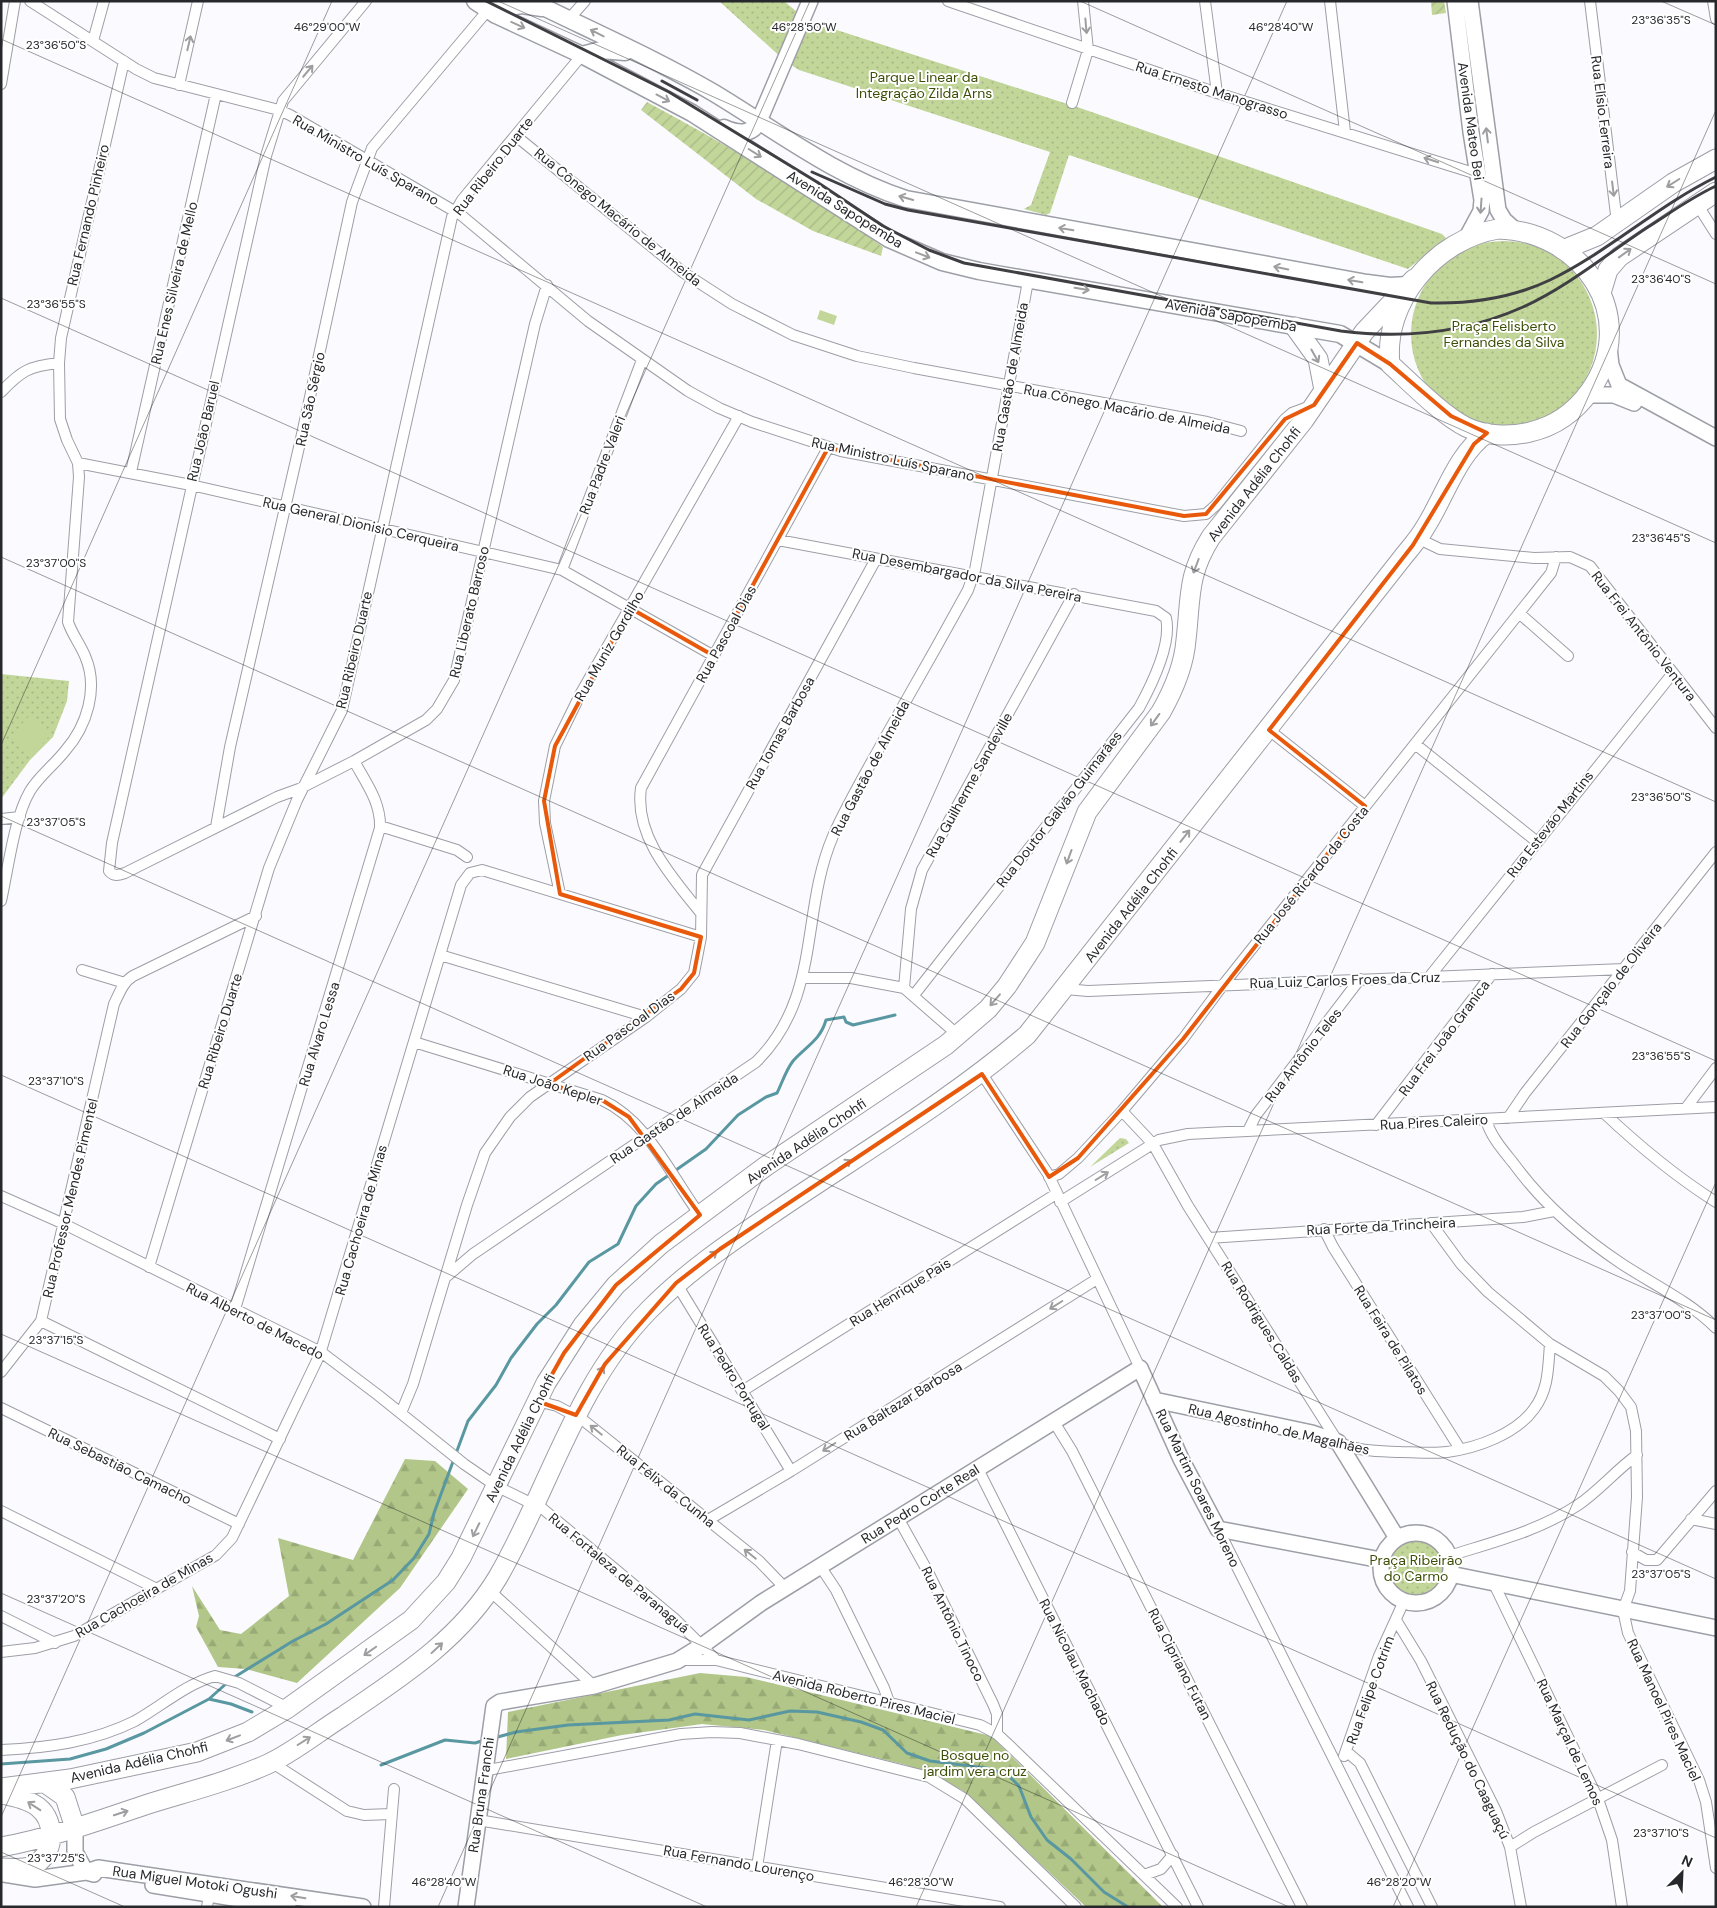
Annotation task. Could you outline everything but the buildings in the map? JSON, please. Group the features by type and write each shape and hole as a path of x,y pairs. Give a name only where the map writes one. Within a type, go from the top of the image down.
{"highway":[{"path":"1565,249 1584,243 1617,223 1673,183 1716,159"},
{"path":"1601,293 1604,278 1612,263 1716,192"},
{"path":"1514,229 1547,239 1565,249 1586,269 1601,293 1609,328 1608,346 1599,378 1580,406 1569,415 1538,430 1510,435 1487,433 1465,426 1451,416 1390,364 1390,346 1394,325 1411,282 1442,254 1466,237 1490,230 1514,229"},
{"name":"Avenida Adélia Chohfi","path":"1,1788 45,1783 197,1752 248,1732 288,1708 393,1635 427,1604 461,1558 537,1401 564,1353 616,1286 661,1244 766,1166 946,1045 988,1008 1021,968 1047,917 1087,812 1161,712 1169,698 1180,673 1186,641 1189,594 1193,571 1211,536 1319,398 1375,320 1411,282"},
{"path":"1295,327 1318,360 1319,398"},
{"name":"Avenida Adélia Chohfi","path":"1,1847 52,1835 234,1778 271,1762 412,1670 451,1636 489,1590 534,1503 576,1415 605,1364 645,1314 676,1283 720,1249 982,1074 1027,1035 1269,730 1417,538 1474,444 1487,433"},
{"path":"45,1783 65,1797 75,1828"},
{"path":"1,1794 30,1802 39,1807 46,1815 52,1835 51,1844 41,1860 24,1868 1,1868"}],"main road":[{"name":"Avenida Sapopemba","path":"531,1 712,92 828,165 850,177 889,193 926,204 1368,283 1390,286 1411,282"},
{"name":"Avenida Sapopemba","path":"485,4 699,117 904,246 942,262 1028,281 1340,334 1358,343 1390,364"},
{"path":"485,4 522,5 549,10"},
{"path":"582,55 601,50 615,50 629,52 655,63"},
{"path":"699,117 726,129 742,133 754,129 759,121"}],"street":[{"path":"1,84 15,1"},
{"name":"Rua Ministro Luís Sparano","path":"30,1 154,78 279,110 367,159 455,212 547,285 588,321 688,391 739,416 828,448 1184,516 1206,514 1250,465 1285,419 1319,398"},
{"path":"93,41 104,1"},
{"path":"180,86 198,1"},
{"name":"Rua João Baruel","path":"125,873 118,876 109,871 112,843 266,156 283,101 366,1"},
{"path":"570,19 585,1"},
{"path":"759,121 810,1"},
{"name":"Rua Ernesto Manograsso","path":"949,1 1217,93 1478,174"},
{"path":"1072,103 1088,50 1083,1"},
{"path":"1205,1 1217,93"},
{"path":"1330,1 1345,132"},
{"name":"Avenida Mateo Bei","path":"1455,1 1482,211 1466,237"},
{"name":"Avenida Mateo Bei","path":"1470,1 1498,210 1504,220 1514,229"},
{"name":"Rua Elísio Ferreira","path":"1590,1 1617,223"},
{"path":"1713,1 1716,20"},
{"name":"Rua São Sérgio","path":"216,827 230,747 352,202 372,148 485,4"},
{"name":"Rua Ribeiro Duarte","path":"149,1267 256,916 268,868 342,710 452,217 582,55"},
{"name":"Rua Fernando Pinheiro","path":"78,463 60,419 59,363 65,313 124,61"},
{"name":"Rua Enes Silveira de Mello","path":"131,472 216,94"},
{"name":"Rua Cônego Macário de Almeida","path":"516,136 684,273 732,304 793,335 857,356 1208,422 1240,431"},
{"path":"1697,204 1716,234"},
{"name":"Rua Gastão de Almeida","path":"446,1277 473,1254 756,1062 780,1034 804,978 819,886 833,837 869,767 974,576 1028,281"},
{"name":"Rua Liberato Barroso","path":"125,873 354,761 426,720 446,696 454,680 535,324 547,285"},
{"path":"1608,346 1611,365 1620,385 1716,438"},
{"name":"Rua Padre Valeri","path":"562,570 642,360"},
{"path":"1,392 24,370 42,364 59,363"},
{"path":"1588,394 1614,395 1625,399 1685,428 1716,447"},
{"name":"Rua Muniz Gordilho","path":"560,894 545,824 544,801 550,762 555,746 581,693 739,416"},
{"name":"Rua Pascoal Dias","path":"401,1413 413,1384 467,1205 485,1153 510,1117 530,1097 646,1017 681,989 694,973 701,937 700,912 678,884 650,841 640,815 639,801 642,788 650,768 828,448"},
{"path":"1,901 20,817 30,792 72,743 86,718 89,706 90,676 85,657 68,622 78,463"},
{"name":"Rua General Dionisio Cerqueira","path":"78,463 191,485 562,570 714,656"},
{"name":"Rua Frei Antônio Ventura","path":"1417,538 1440,549 1534,558 1570,557 1590,566 1716,728"},
{"name":"Rua Desembargador da Silva Pereira","path":"778,540 1074,594 1156,611"},
{"name":"Rua José Ricardo da Costa","path":"1049,1177 1059,1174 1078,1158 1122,1111 1183,1040 1223,985 1551,574 1556,557"},
{"name":"Rua Tomas Barbosa","path":"700,912 702,875 708,860 876,559"},
{"name":"Rua Guilherme Sandeville","path":"904,988 911,909 922,870 1074,594"},
{"name":"Rua Doutor Galvão Guimarães","path":"914,995 1139,708 1153,681 1166,630 1166,618 1156,611"},
{"path":"1519,613 1568,656"},
{"name":"Rua Estevão Martins","path":"1430,976 1672,672"},
{"path":"1269,730 1365,806"},
{"path":"1415,744 1536,841"},
{"name":"Rua Alvaro Lessa","path":"235,1309 324,1018 380,826 380,813 376,800 354,761"},
{"path":"1,819 20,817"},
{"path":"380,826 456,850 467,857"},
{"name":"Rua Gonçalo de Oliveira","path":"1508,1118 1525,1093 1716,852"},
{"name":"Rua Cachoeira de Minas","path":"1,1652 55,1643 74,1636 101,1622 155,1588 216,1555 232,1538 321,1352 440,954 462,885 470,873 482,870 701,937"},
{"path":"82,970 125,983 133,976 256,916"},
{"path":"440,954 646,1017"},
{"name":"Rua Luiz Carlos Froes da Cruz","path":"1065,989 1088,991 1624,969"},
{"name":"Rua Frei João Granica","path":"1376,1125 1492,974"},
{"path":"804,978 851,978 904,988 958,1035"},
{"name":"Rua Antônio Teles","path":"1248,1131 1256,1115 1360,979"},
{"name":"Rua Professor Mendes Pimentel","path":"1,1372 41,1321 114,1004 125,983"},
{"name":"Rua João Kepler","path":"414,1042 617,1107 629,1117 646,1137 700,1215"},
{"path":"1686,1108 1716,1068"},
{"name":"Rua Martim Soares Moreno","path":"982,1074 1049,1177 1181,1459 1338,1765 1408,1907"},
{"name":"Rua Pires Caleiro","path":"1153,1144 1160,1140 1188,1134 1716,1107"},
{"name":"Rua Rodrigues Caldas","path":"1122,1111 1153,1144 1209,1238 1397,1538"},
{"path":"1604,1112 1650,1155 1683,1182 1716,1202"},
{"path":"1486,1120 1490,1132 1525,1179 1554,1211 1579,1233 1692,1308 1716,1328"},
{"name":"Rua Henrique Pais","path":"744,1390 1058,1198 1153,1144"},
{"name":"Rua Alberto de Macedo","path":"1,1196 64,1224 321,1352 464,1464 496,1486 514,1494"},
{"name":"Rua Forte da Trincheira","path":"1209,1238 1324,1228 1523,1217 1554,1211"},
{"path":"1430,1223 1461,1264 1488,1292 1550,1344 1604,1376 1620,1391 1631,1407 1636,1431 1637,1497 1630,1591 1623,1610"},
{"name":"Rua Feira de Pilatos","path":"1324,1228 1333,1247 1460,1449"},
{"name":"Rua Baltazar Barbosa","path":"708,1520 1097,1280"},
{"name":"Rua Pedro Portugal","path":"676,1283 744,1390 791,1470"},
{"path":"41,1321 280,1439"},
{"name":"Rua Agostinho de Magalhães","path":"1154,1400 1312,1433 1362,1451 1446,1452 1480,1444 1510,1431 1529,1416 1542,1396 1547,1382 1550,1344"},
{"name":"Rua Pedro Corte Real","path":"677,1661 785,1588 1140,1368"},
{"name":"Rua Félix da Cunha","path":"537,1401 557,1406 576,1415 759,1561 785,1588"},
{"name":"Rua Sebastião Camacho","path":"1,1408 239,1524"},
{"name":"Rua Cipriano Futan","path":"1054,1422 1072,1451 1302,1907"},
{"path":"1449,1556 1528,1531 1566,1513 1637,1455"},
{"name":"Rua Nicolau Machado","path":"978,1469 1198,1907"},
{"path":"1632,1552 1646,1560 1656,1560 1716,1491"},
{"name":"Rua Fortaleza de Paranaguá","path":"514,1494 534,1503 676,1619 716,1660"},
{"path":"1,1511 155,1588"},
{"name":"Rua Antônio Tinoco","path":"898,1518 927,1570 993,1704 997,1714 997,1734"},
{"path":"1691,1519 1716,1524"},
{"path":"1218,1529 1382,1560"},
{"path":"1414,1533 1431,1536 1439,1541 1449,1556 1450,1574 1447,1583 1433,1598 1414,1603 1393,1594 1385,1584 1381,1572 1382,1560 1390,1544 1397,1538 1414,1533"},
{"path":"820,1566 836,1590 889,1702"},
{"path":"1450,1574 1716,1628"},
{"name":"Rua Marçal de Lemos","path":"1494,1584 1598,1799 1612,1840 1622,1907"},
{"path":"489,1590 594,1686"},
{"name":"Rua Felipe Cotrim","path":"1338,1765 1347,1752 1379,1656 1404,1600"},
{"name":"Rua Manoel Pires Maciel","path":"1623,1610 1628,1633 1698,1780 1706,1802 1716,1868"},
{"path":"1,1616 55,1643"},
{"name":"Rua Redução do Caaguaçú","path":"1396,1620 1420,1661 1492,1802 1510,1847 1522,1907"},
{"name":"Avenida Roberto Pires Maciel","path":"492,1712 494,1706 500,1702 594,1686 677,1661 716,1660 980,1725 997,1734 1177,1907"},
{"path":"1,1750 42,1748 100,1735 134,1721 208,1678 215,1676 239,1683 288,1708"},
{"name":"Rua Bruna Franchi","path":"466,1907 492,1712"},
{"path":"484,1766 681,1734 740,1733 777,1740 929,1777 954,1791 1076,1907"},
{"path":"757,1867 777,1740"},
{"name":"Rua Felipe Cotrim","path":"1347,1752 1360,1763 1432,1907"},
{"path":"271,1762 347,1811 364,1815 391,1814"},
{"path":"1510,1847 1534,1832 1662,1765"},
{"path":"384,1907 394,1789"},
{"name":"Rua Fernando Lourenço","path":"478,1820 1000,1907"},
{"path":"75,1828 75,1852 86,1872"},
{"path":"1144,1875 1161,1869 1173,1855"},
{"name":"Rua Miguel Motoki Ogushi","path":"1,1873 35,1879 86,1872 106,1878 288,1907"},
{"name":"Rua Miguel Motoki Ogushi","path":"209,1895 363,1907"}],"highlighted area":[{"path":"1357,343 1390,364 1451,416 1487,433 1474,444 1413,545 1269,730 1365,806 1183,1039 1078,1158 1049,1177 982,1074 720,1249 676,1283 605,1364 576,1415 537,1401 564,1353 616,1285 700,1215 629,1117 602,1100 549,1084 681,989 694,973 701,937 560,894 544,801 555,746 630,608 714,656 828,448 1184,516 1206,514 1285,419 1314,405"}],"green space":[{"name":"Parque Linear da Integração Zilda Arns","path":"719,1 784,1 803,17 818,24 1083,109 1442,234 1446,238 1408,269 1069,155 1050,213 1046,215 1024,209 1031,205 1050,152 799,70 785,61"},
{"path":"1431,1 1444,1 1446,13 1432,15"},
{"path":"647,102 707,135 827,208 883,247 881,256 813,231 756,199 641,110"},
{"name":"Praça Felisberto Fernandes da Silva","path":"1504,241 1522,243 1539,248 1556,257 1570,268 1581,282 1590,299 1595,316 1597,334 1595,352 1590,369 1581,386 1570,400 1556,411 1539,420 1522,425 1504,427 1486,425 1469,420 1452,411 1438,400 1427,386 1418,369 1413,352 1411,334 1413,316 1418,299 1427,282 1438,268 1452,257 1469,248 1486,243"},
{"path":"820,310 837,316 834,325 817,319"},
{"path":"1,674 69,681 67,701 53,737 30,760 1,799"},
{"path":"31,714 52,733 42,744 21,725"},
{"path":"20,727 41,747 32,757 11,738"},
{"path":"1120,1138 1126,1139 1129,1143 1090,1167"},
{"path":"405,1459 435,1461 468,1489 400,1588 297,1683 246,1669 218,1667 196,1627 199,1616 192,1586 220,1630 241,1634 289,1596 278,1538 353,1560"},
{"name":"Praça Ribeirão do Carmo","path":"1411,1541 1421,1541 1431,1545 1439,1553 1443,1568 1439,1583 1431,1591 1421,1595 1411,1595 1401,1591 1393,1583 1389,1573 1389,1563 1393,1553 1401,1545"},
{"name":"Bosque no jardim vera cruz","path":"700,1673 746,1677 991,1736 1163,1907 1086,1907 962,1790 906,1765 764,1730 702,1724 622,1735 506,1759 508,1712"}],"waterway":[{"path":"233,1678 293,1641 326,1624 393,1580 414,1558 429,1534 434,1513 468,1421 496,1385 511,1358 537,1324 556,1305 589,1262 618,1244 636,1206 656,1184 706,1149 738,1115 766,1097 777,1093 793,1061 816,1038 826,1020 844,1017 846,1022 853,1025 895,1015"},
{"path":"1,1764 70,1759 106,1749 144,1733 209,1699 228,1682"},
{"path":"209,1699 231,1704 252,1712"},
{"path":"494,1738 516,1732 568,1725 669,1720 695,1714 749,1720 790,1711 817,1712 861,1722 883,1730 907,1753 930,1761 986,1768 1008,1775 1019,1786 1031,1817 1047,1840 1071,1859 1104,1892 1128,1907"},
{"path":"381,1765 445,1740 475,1743 485,1740"}],"railway":[{"path":"486,1 669,92 817,182 883,226 929,250 964,263 1341,331 1387,334 1434,332 1479,323 1501,316 1555,290 1673,211 1716,186"},
{"path":"662,81 697,100"},
{"path":"812,172 885,204 908,210 1431,303 1492,299 1550,280 1592,256 1673,201 1716,177"}]}
